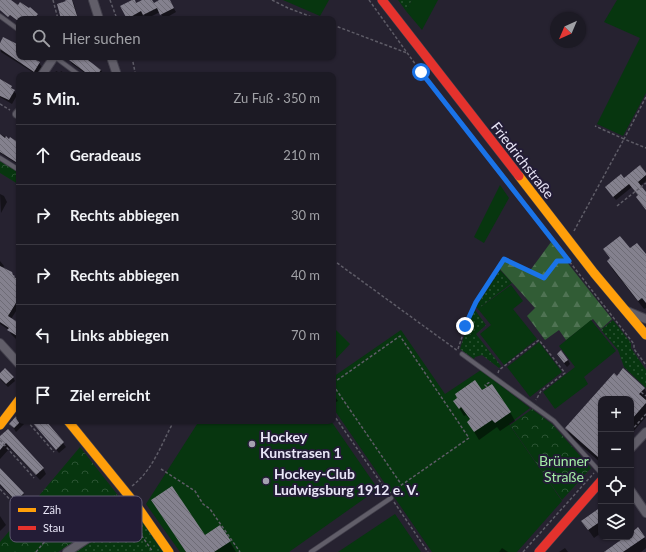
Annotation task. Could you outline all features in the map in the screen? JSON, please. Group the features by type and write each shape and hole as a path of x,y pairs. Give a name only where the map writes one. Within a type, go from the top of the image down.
{"main road":[{"name":"Friedrichstraße","path":"382,0 594,273 646,335"},
{"path":"0,425 16,404"},
{"path":"70,424 129,496"},
{"path":"541,551 598,484"},
{"path":"142,513 169,552"}],"street":[{"path":"93,0 98,16"},
{"path":"44,72 52,60"},
{"path":"112,60 116,72"},
{"path":"627,312 646,319"},
{"path":"0,344 16,361"},
{"path":"634,445 646,432"},
{"path":"634,495 646,513"},
{"path":"67,552 83,542"}],"lane":[{"path":"0,16 16,28"},
{"path":"58,60 75,72"},
{"path":"0,158 16,168"},
{"path":"462,354 554,421 597,469"},
{"path":"311,552 390,496"}],"path":[{"path":"53,0 57,16"},
{"path":"110,0 116,16"},
{"path":"272,0 309,16"},
{"path":"368,0 634,344 634,349 646,365"},
{"path":"336,26 407,52"},
{"path":"133,60 135,72"},
{"path":"569,241 646,97"},
{"path":"0,104 16,112"},
{"path":"595,126 646,148"},
{"path":"617,206 646,183"},
{"path":"336,262 458,351 470,314 488,282 504,259 544,278 557,261 569,261"},
{"path":"336,382 400,336 469,438 401,484 390,496"},
{"path":"487,387 485,385 495,378 499,370 539,340 565,373 541,391 533,405"},
{"path":"336,388 401,484"},
{"path":"641,392 646,396"},
{"path":"634,428 646,414"},
{"path":"336,418 428,552"},
{"path":"30,424 54,452"},
{"path":"116,496 141,479 151,467 172,424"},
{"path":"0,440 34,478"},
{"path":"161,469 195,491 203,504 210,509 240,552"},
{"path":"523,552 597,469"},
{"path":"0,489 10,500"},
{"path":"142,537 153,552"},
{"path":"36,552 45,542"}],"green space":[{"path":"283,0 329,0 320,16"},
{"path":"398,0 412,0 406,11"},
{"path":"412,0 438,0 422,30 406,11"},
{"path":"617,0 646,0 646,93 623,136 597,124 640,38 604,22"},
{"path":"0,161 16,171 16,183 0,173"},
{"path":"500,185 509,198 484,243 474,237"},
{"path":"551,242 612,319 601,329 593,319 566,340 559,330 545,340 527,316 535,308 500,269 505,261 529,272"},
{"path":"500,270 512,283 478,309 476,307"},
{"path":"511,285 523,301 513,309 537,339 504,365 480,334 491,325 478,309"},
{"path":"475,310 486,325 476,334 501,366 499,368 482,355 475,357 474,359 460,349 467,327"},
{"path":"591,320 616,351 584,377 588,384 555,409 543,392 575,367 559,346"},
{"path":"613,320 631,343 631,348 646,370 646,388 624,367 618,350 601,330"},
{"path":"336,330 350,344 336,359"},
{"path":"401,330 445,394 481,370 530,408 509,424 562,501 517,552 432,552 336,412 336,375"},
{"path":"539,342 562,372 530,397 507,367"},
{"name":"Brünner Straße","path":"532,409 552,424 591,468 562,500 510,425"},
{"name":"Hockey-Club Ludwigsburg 1912 e. V.","path":"197,424 333,424 378,489 289,552 180,552 146,504"},
{"path":"80,447 119,496 39,496"},
{"path":"395,514 421,552 338,552"},
{"path":"142,521 164,552 67,552 84,542 142,542"},
{"path":"10,530 10,542 74,542 58,552 0,552 0,542"}],"building":[{"path":"0,0 11,0 18,5 20,2 29,8 30,7 38,14 36,16 16,16 16,20 10,15 8,17 0,10"},
{"path":"65,0 72,0 77,16 60,16 57,4 66,1"},
{"path":"132,0 135,0 136,3 142,0 152,0 154,3 159,0 170,0 174,8 160,15 157,8 143,15 141,11 132,16 125,16 120,6"},
{"path":"3,37 16,44 16,60 0,49 0,43"},
{"path":"16,60 36,60 40,62 34,72"},
{"path":"69,60 88,60 101,70 99,72 85,72"},
{"path":"0,79 12,86 11,88 15,90 9,100 0,96"},
{"path":"0,134 5,138 6,136 9,139 10,137 16,141 16,162 0,152"},
{"path":"640,165 646,173 646,175 638,182 646,192 646,210 636,197 638,195 629,184 613,197 605,187 621,174 624,178"},
{"path":"620,236 630,248 637,243 646,254 646,303 642,298 638,301 607,261 610,258 603,249"},
{"path":"0,266 12,272 16,278 16,303 8,316 16,321 16,335 7,330 9,328 0,322"},
{"path":"561,350 568,360 564,363 557,354"},
{"path":"5,368 14,377 6,384 0,378 0,373"},
{"path":"623,368 645,388 639,394 646,400 646,403 634,417 634,396 598,396 598,457 565,428 614,373 617,376"},
{"path":"475,380 482,390 492,384 511,412 495,423 492,420 474,432 467,422 470,419 461,407 459,409 453,401 457,398 455,394"},
{"path":"16,416 16,424 18,424 14,428 9,424"},
{"path":"34,424 49,424 64,442 56,450"},
{"path":"8,429 44,468 36,475 6,443 0,450 0,436"},
{"path":"0,468 24,493 21,496 11,496 0,484"},
{"path":"172,486 205,535 220,525 231,541 214,552 186,552 151,500"},
{"path":"598,509 598,523 588,530 581,521"},
{"path":"638,527 645,537 623,552 604,552 621,540 634,540 634,530"}],"traffic: slow":[{"path":"519,176 594,273 646,335"},
{"path":"0,425 16,404"},
{"path":"70,424 129,496"},
{"path":"142,513 169,552"}],"traffic: jam":[{"path":"382,0 519,176"},
{"path":"539,552 598,484"}],"place":[{"name":"Hockey Kunstrasen 1","path":"252,444"},
{"name":"Hockey-Club Ludwigsburg 1912 e. V.","path":"266,481"}],"route":[{"path":"421,72 569,261 557,261 544,278 504,259 476,302 465,326"}]}
